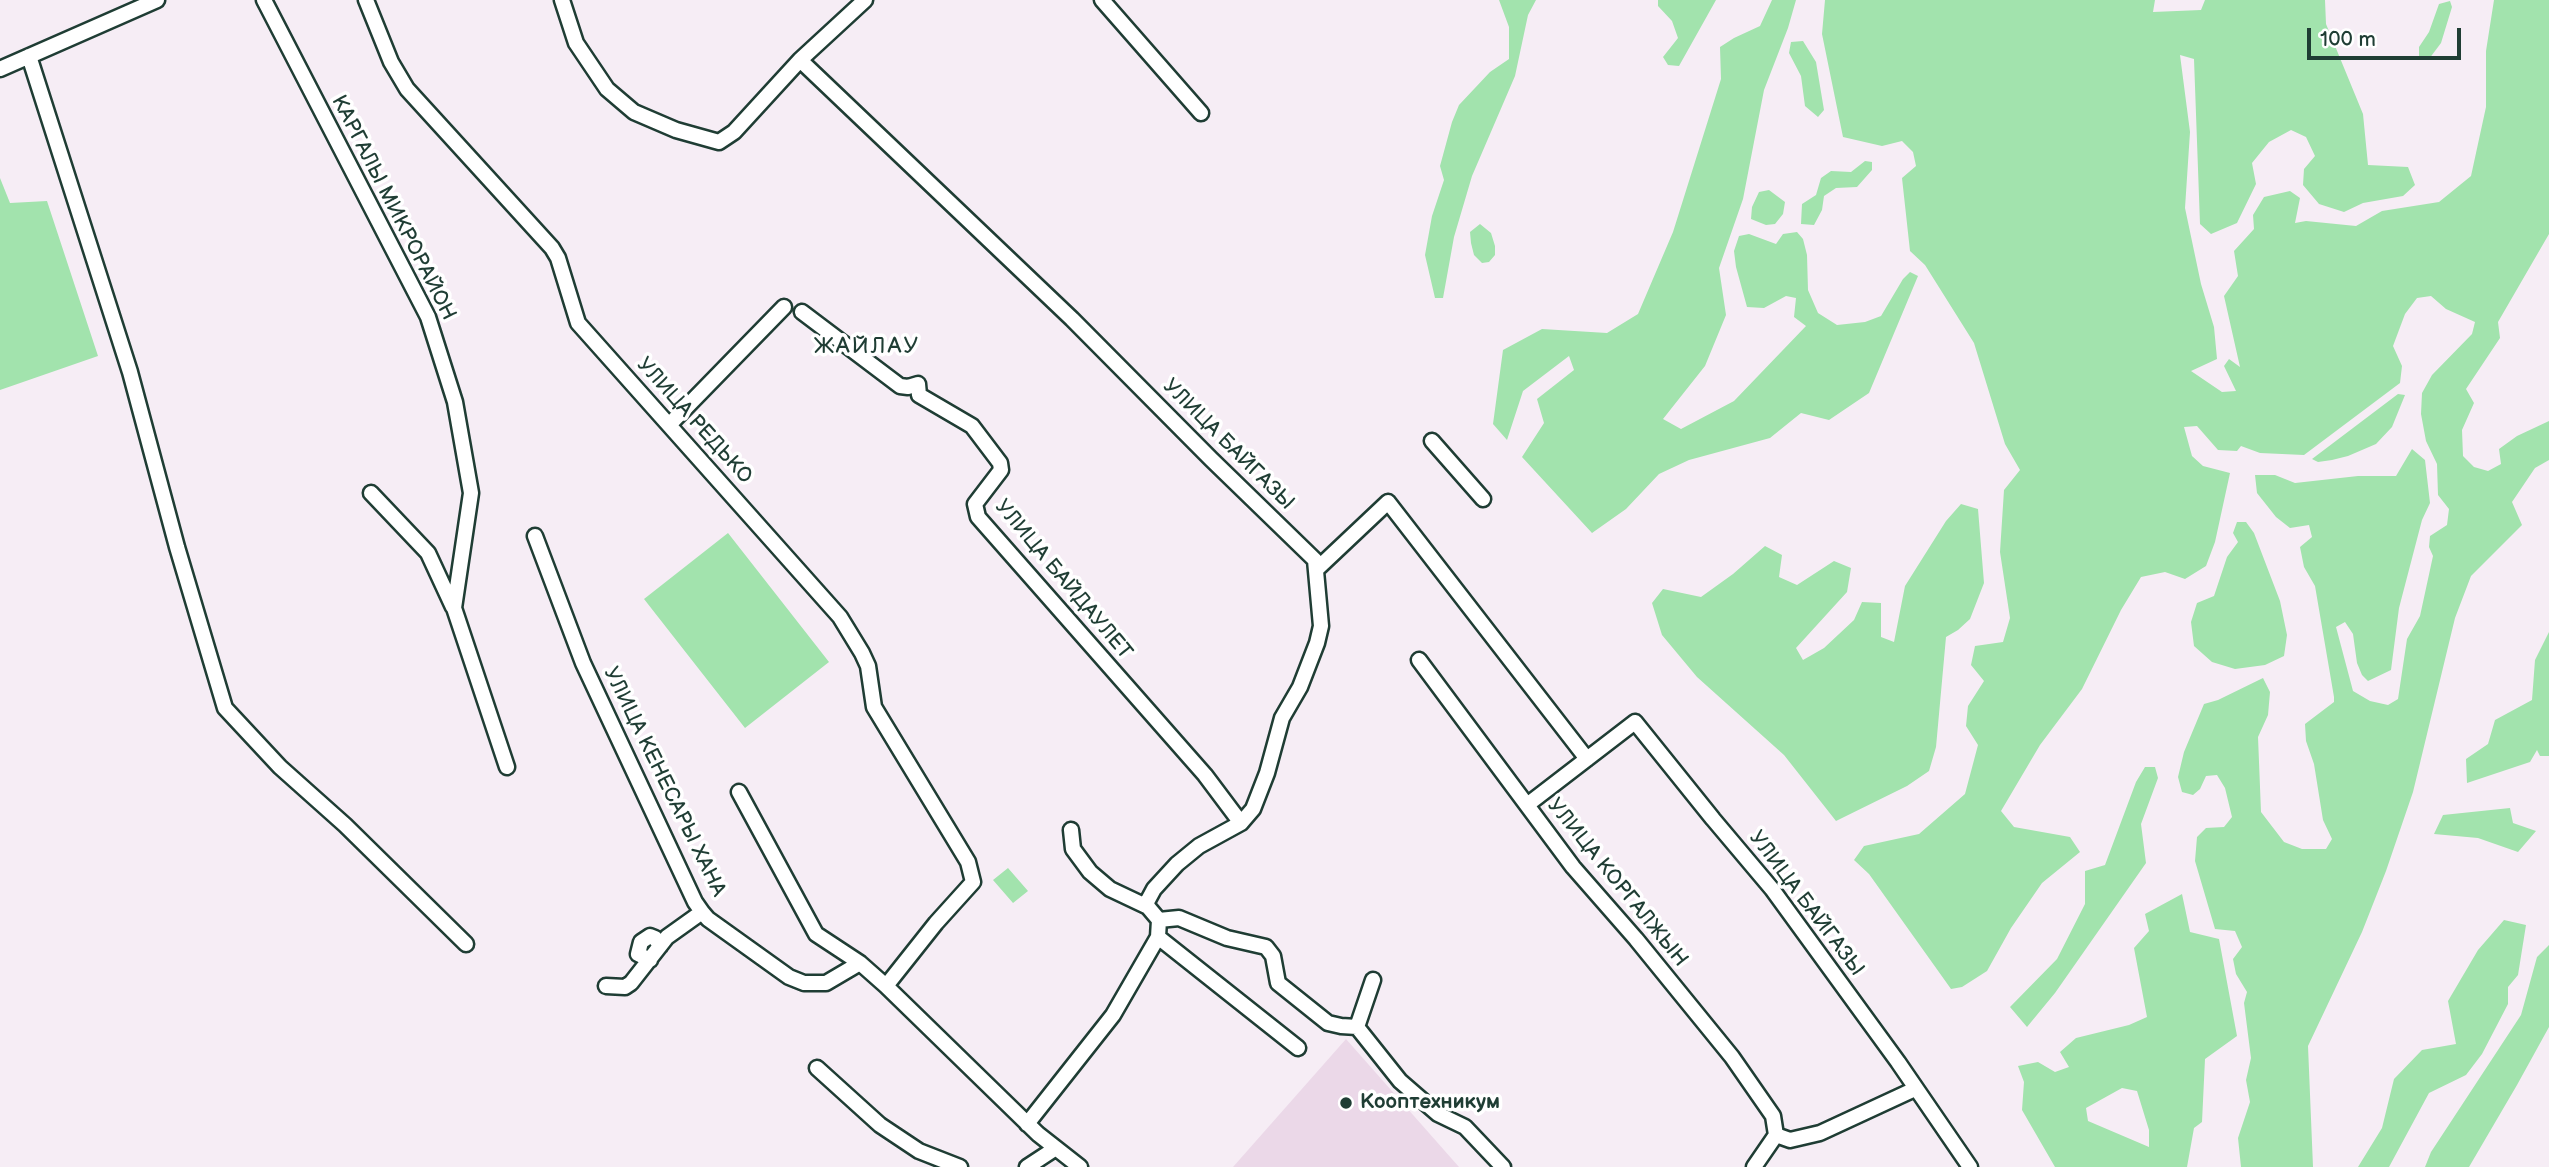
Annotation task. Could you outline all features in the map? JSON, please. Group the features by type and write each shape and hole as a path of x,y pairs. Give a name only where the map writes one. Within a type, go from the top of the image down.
{"street":[{"path":"0,69 157,0"},
{"name":"КАРГАЛЫ МИКРОРАЙОН","path":"264,0 428,317 455,402 471,493 454,608 507,767"},
{"name":"УЛИЦА РЕДЬКО","path":"366,0 391,62 407,89 552,248 558,258 578,323 841,617 868,666 874,707 968,862 973,882 886,986"},
{"path":"562,0 576,43 607,89 634,112 676,130 719,142 734,132 800,60 865,0"},
{"path":"1102,0 1201,113"},
{"path":"29,56 130,372 177,547 225,708 237,724 280,767 345,825 466,944"},
{"name":"УЛИЦА БАЙГАЗЫ","path":"800,60 1072,319 1315,560 1317,569"},
{"path":"669,425 784,307"},
{"name":"УЛИЦА БАЙДАУЛЕТ","path":"803,312 900,386 918,384 919,396 972,426 1000,463 1001,471 975,504 978,517 1205,775 1241,823"},
{"path":"1433,441 1483,499"},
{"path":"371,493 428,553 454,608"},
{"path":"1147,907 1154,889 1177,864 1199,846 1241,823 1253,809 1267,773 1282,718 1300,687 1317,643 1321,626 1317,569 1388,502 1587,759"},
{"name":"УЛИЦА КЕНЕСАРЫ ХАНА","path":"535,536 583,663 702,912 789,977 804,984 826,983 860,963"},
{"name":"УЛИЦА КОРГАЛЖЫН","path":"1419,660 1573,867 1636,939 1732,1057 1773,1116 1776,1135"},
{"name":"УЛИЦА БАЙГАЗЫ","path":"1527,805 1636,722 1772,889 1898,1062 1970,1167"},
{"path":"739,792 816,934 860,963 1027,1124 1080,1167"},
{"path":"1027,1124 1113,1015 1158,937 1159,920 1147,907 1110,889 1090,872 1073,849 1071,830"},
{"path":"606,986 625,987 650,960 638,954 641,942 650,936 655,938 660,946 667,937 702,912"},
{"path":"1159,920 1179,918 1227,938 1266,947 1273,956 1278,983 1328,1023 1341,1027 1357,1027"},
{"path":"1158,937 1298,1048"},
{"path":"1357,1027 1373,980"},
{"path":"1357,1027 1400,1081 1438,1114 1465,1127 1503,1167"},
{"path":"817,1068 880,1125 919,1151 960,1167"},
{"path":"1754,1167 1776,1135 1790,1140 1820,1133 1914,1089"},
{"path":"1034,1165 1056,1148"}],"shaded area":[{"name":"Кооптехникум","path":"1346,1039 1459,1167 1233,1167"}],"green space":[{"path":"1499,0 1536,0 1528,15 1515,76 1472,176 1454,237 1443,298 1435,298 1425,255 1432,216 1444,180 1440,166 1459,105 1490,72 1509,59 1509,27"},
{"path":"1658,0 1716,0 1679,66 1668,65 1663,57 1678,38 1672,21 1658,6"},
{"path":"1772,0 1796,0 1764,90 1743,199 1719,268 1726,315 1705,366 1663,419 1681,429 1734,401 1806,326 1794,317 1796,298 1786,296 1764,308 1747,307 1734,251 1739,236 1749,234 1776,244 1783,234 1797,232 1803,239 1807,255 1808,290 1818,313 1837,325 1865,322 1881,316 1903,279 1910,272 1918,276 1869,393 1829,420 1801,413 1770,438 1689,460 1659,474 1626,509 1592,533 1522,457 1544,423 1537,399 1574,370 1569,356 1523,391 1507,440 1493,424 1503,350 1542,329 1607,333 1638,314 1673,232 1721,79 1720,47 1760,26"},
{"path":"1825,0 2155,0 2153,12 2201,10 2205,0 2325,0 2326,24 2363,114 2368,165 2408,167 2415,185 2403,196 2363,203 2344,212 2319,204 2303,185 2304,169 2315,156 2306,137 2291,130 2269,142 2252,163 2256,184 2237,223 2211,234 2200,224 2194,59 2180,55 2190,132 2185,208 2201,284 2214,327 2217,359 2191,371 2222,392 2236,391 2224,366 2229,359 2240,367 2224,296 2238,276 2234,251 2254,229 2253,215 2264,197 2290,191 2300,198 2295,223 2306,221 2356,226 2382,211 2439,202 2471,176 2486,107 2486,51 2494,0 2549,0 2549,234 2498,322 2500,338 2466,389 2474,403 2462,430 2463,456 2474,467 2488,471 2501,464 2499,449 2517,436 2549,421 2549,460 2535,468 2512,502 2522,525 2471,576 2455,618 2413,792 2386,871 2362,932 2308,1046 2313,1167 2241,1167 2238,1138 2250,1102 2246,1080 2251,1058 2244,1003 2247,992 2236,974 2233,959 2242,947 2235,931 2215,929 2195,861 2197,837 2206,828 2224,827 2232,817 2225,788 2217,775 2206,776 2200,789 2193,795 2182,792 2178,777 2184,752 2204,704 2263,678 2270,692 2268,715 2258,737 2261,812 2284,842 2302,849 2326,849 2332,839 2323,820 2314,764 2306,741 2305,724 2334,702 2315,586 2304,567 2300,547 2312,537 2309,525 2290,528 2276,517 2257,493 2255,475 2275,475 2295,483 2358,476 2396,476 2412,449 2425,460 2430,503 2422,520 2399,608 2391,670 2368,681 2357,663 2353,634 2345,622 2336,627 2353,691 2370,701 2388,705 2398,699 2407,639 2420,616 2433,556 2429,547 2430,536 2447,525 2449,509 2438,495 2437,464 2426,441 2421,414 2422,393 2432,375 2472,334 2475,322 2446,309 2431,296 2417,298 2405,314 2393,346 2402,366 2400,383 2304,455 2260,453 2241,446 2237,451 2218,450 2197,426 2184,427 2192,456 2203,466 2230,473 2215,542 2206,566 2185,579 2165,572 2141,577 2121,610 2082,689 2040,745 2001,811 2014,827 2070,837 2080,852 2042,883 2011,928 1987,971 1962,987 1951,989 1869,874 1854,860 1864,846 1919,834 1965,794 1978,745 1966,726 1968,706 1984,681 1971,665 1975,646 2003,642 2010,618 2000,552 2004,490 2020,470 2005,444 1974,343 1925,265 1910,251 1902,178 1916,166 1913,152 1902,141 1882,146 1843,137 1822,34"},
{"path":"2450,1 2452,7 2441,43 2429,59 2419,60 2419,47 2429,32 2439,4"},
{"path":"1803,41 1816,62 1824,110 1818,117 1805,106 1801,76 1789,53 1791,42"},
{"path":"1865,161 1872,162 1872,170 1857,187 1836,188 1824,196 1822,210 1814,225 1801,224 1802,204 1816,195 1821,178 1831,171 1851,172"},
{"path":"0,178 10,203 47,201 98,356 0,390"},
{"path":"1769,190 1785,202 1783,214 1775,224 1766,225 1751,219 1752,207 1759,192"},
{"path":"1480,224 1491,233 1495,246 1495,255 1489,262 1482,263 1474,255 1470,232"},
{"path":"2398,394 2405,395 2392,427 2376,444 2332,460 2318,462 2312,459"},
{"path":"1961,504 1978,509 1984,583 1970,619 1946,637 1936,747 1929,771 1907,786 1836,821 1784,755 1697,677 1662,635 1652,603 1663,589 1701,597 1765,546 1782,555 1779,577 1797,585 1834,561 1851,568 1847,592 1796,648 1803,660 1824,648 1854,620 1862,602 1881,603 1881,637 1894,642 1905,586 1946,521"},
{"path":"2237,522 2246,522 2254,533 2280,601 2287,635 2284,656 2265,665 2235,669 2212,662 2194,646 2191,622 2197,603 2214,596 2227,557 2238,542 2233,533"},
{"path":"728,533 829,662 745,728 644,599"},
{"path":"2549,632 2549,756 2540,756 2537,750 2530,762 2467,783 2466,759 2488,744 2495,720 2532,700 2535,660"},
{"path":"2145,767 2155,767 2158,778 2141,824 2146,863 2055,993 2027,1027 2010,1007 2057,959 2085,904 2085,871 2105,865 2136,782"},
{"path":"2510,808 2513,823 2536,831 2518,852 2478,838 2434,834 2443,815"},
{"path":"1008,868 1028,891 1013,903 993,880"},
{"path":"2182,894 2190,932 2219,939 2237,1036 2205,1059 2202,1122 2194,1128 2187,1167 2055,1167 2022,1110 2024,1082 2018,1066 2038,1062 2055,1072 2069,1067 2060,1052 2076,1038 2129,1025 2147,1017 2134,948 2149,931 2145,914","holes":["2122,1088 2137,1091 2149,1130 2149,1147 2088,1121 2086,1108"]},
{"path":"2504,920 2526,925 2518,975 2508,987 2508,1004 2482,1054 2466,1075 2429,1093 2389,1167 2358,1167 2382,1128 2394,1079 2422,1050 2456,1044 2448,1001 2478,950"},
{"path":"2549,945 2549,1027 2517,1085 2469,1167 2425,1167 2431,1152 2521,1015 2537,957"}],"place":[{"name":"Кооптехникум","path":"1346,1103"}],"district":[{"name":"ЖАЙЛАУ","path":"867,347"}]}
